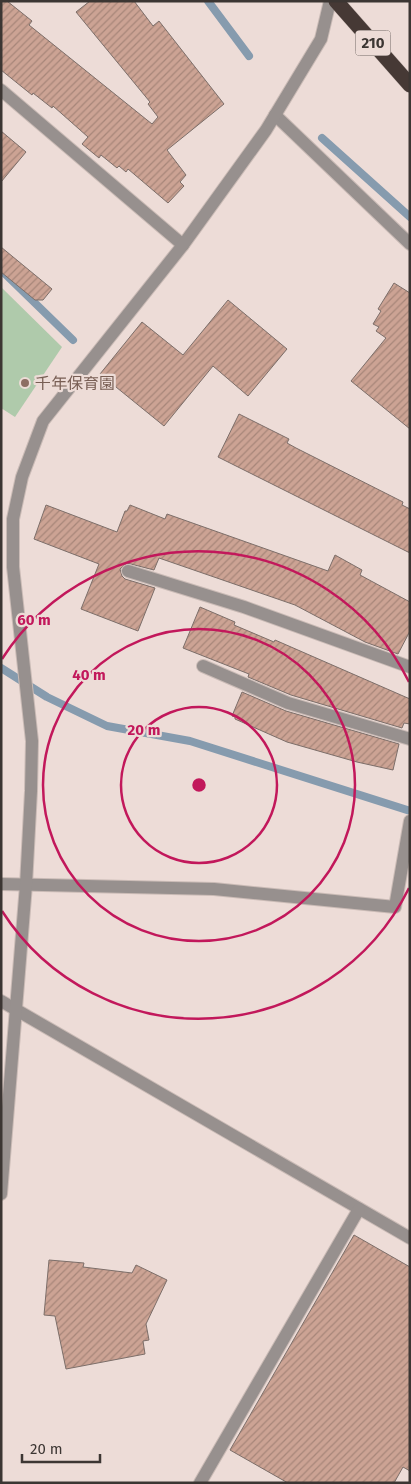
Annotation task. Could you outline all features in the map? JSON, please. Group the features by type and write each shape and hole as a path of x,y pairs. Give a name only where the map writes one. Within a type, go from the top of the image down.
{"highway":[{"name":"210","path":"336,1 410,85"}],"street":[{"path":"1,1194 26,885 32,742 13,566 13,519 30,452 43,421 183,244 275,115 322,39 330,1"},
{"path":"1,90 183,244"},
{"path":"275,115 410,244"},
{"path":"128,571 244,608 410,667"},
{"path":"203,666 288,703 410,739"},
{"path":"1,884 214,889 395,907 410,821"},
{"path":"1,1001 410,1238"},
{"path":"200,1483 360,1209"}],"green space":[{"name":"千年保育園","path":"1,287 62,347 15,417 1,408"}],"building":[{"path":"1,1 7,1 32,21 29,25 152,124 158,117 148,104 150,102 76,12 90,1 134,1 153,26 159,21 224,104 167,150 186,175 180,182 184,186 168,203 128,169 126,172 119,166 117,168 101,155 99,158 82,144 88,137 53,106 52,108 33,93 32,95 1,70"},
{"path":"1,131 26,152 1,182"},
{"path":"1,247 52,289 43,300 35,300 1,272"},
{"path":"394,283 410,293 410,429 351,381 386,338 376,331 379,327 373,324 381,311 378,309"},
{"path":"228,300 287,349 248,396 213,366 164,426 100,374 142,322 183,355"},
{"path":"239,414 289,439 287,443 296,448 403,502 402,505 410,509 410,553 218,457"},
{"path":"46,505 117,532 125,511 127,511 130,505 165,519 167,514 328,571 335,555 362,570 360,575 410,602 410,631 398,654 365,642 295,605 159,558 154,570 127,563 120,569 125,579 155,588 138,631 81,609 99,564 34,539"},
{"path":"200,607 235,622 234,625 274,642 275,640 410,699 410,724 404,723 402,728 291,695 248,677 249,674 183,648"},
{"path":"242,692 286,711 399,744 393,770 287,742 235,719 232,716"},
{"path":"354,1235 410,1267 410,1471 403,1467 394,1483 288,1483 230,1450"},
{"path":"49,1260 84,1263 83,1267 132,1273 136,1265 167,1280 146,1324 149,1340 143,1341 145,1354 66,1369 55,1316 44,1315"}],"waterway":[{"path":"208,1 249,56"},
{"path":"322,138 410,217"},
{"path":"1,270 73,340"},
{"path":"1,668 47,697 107,726 190,741 410,811"}],"place":[{"name":"千年保育園","path":"25,383"}]}
